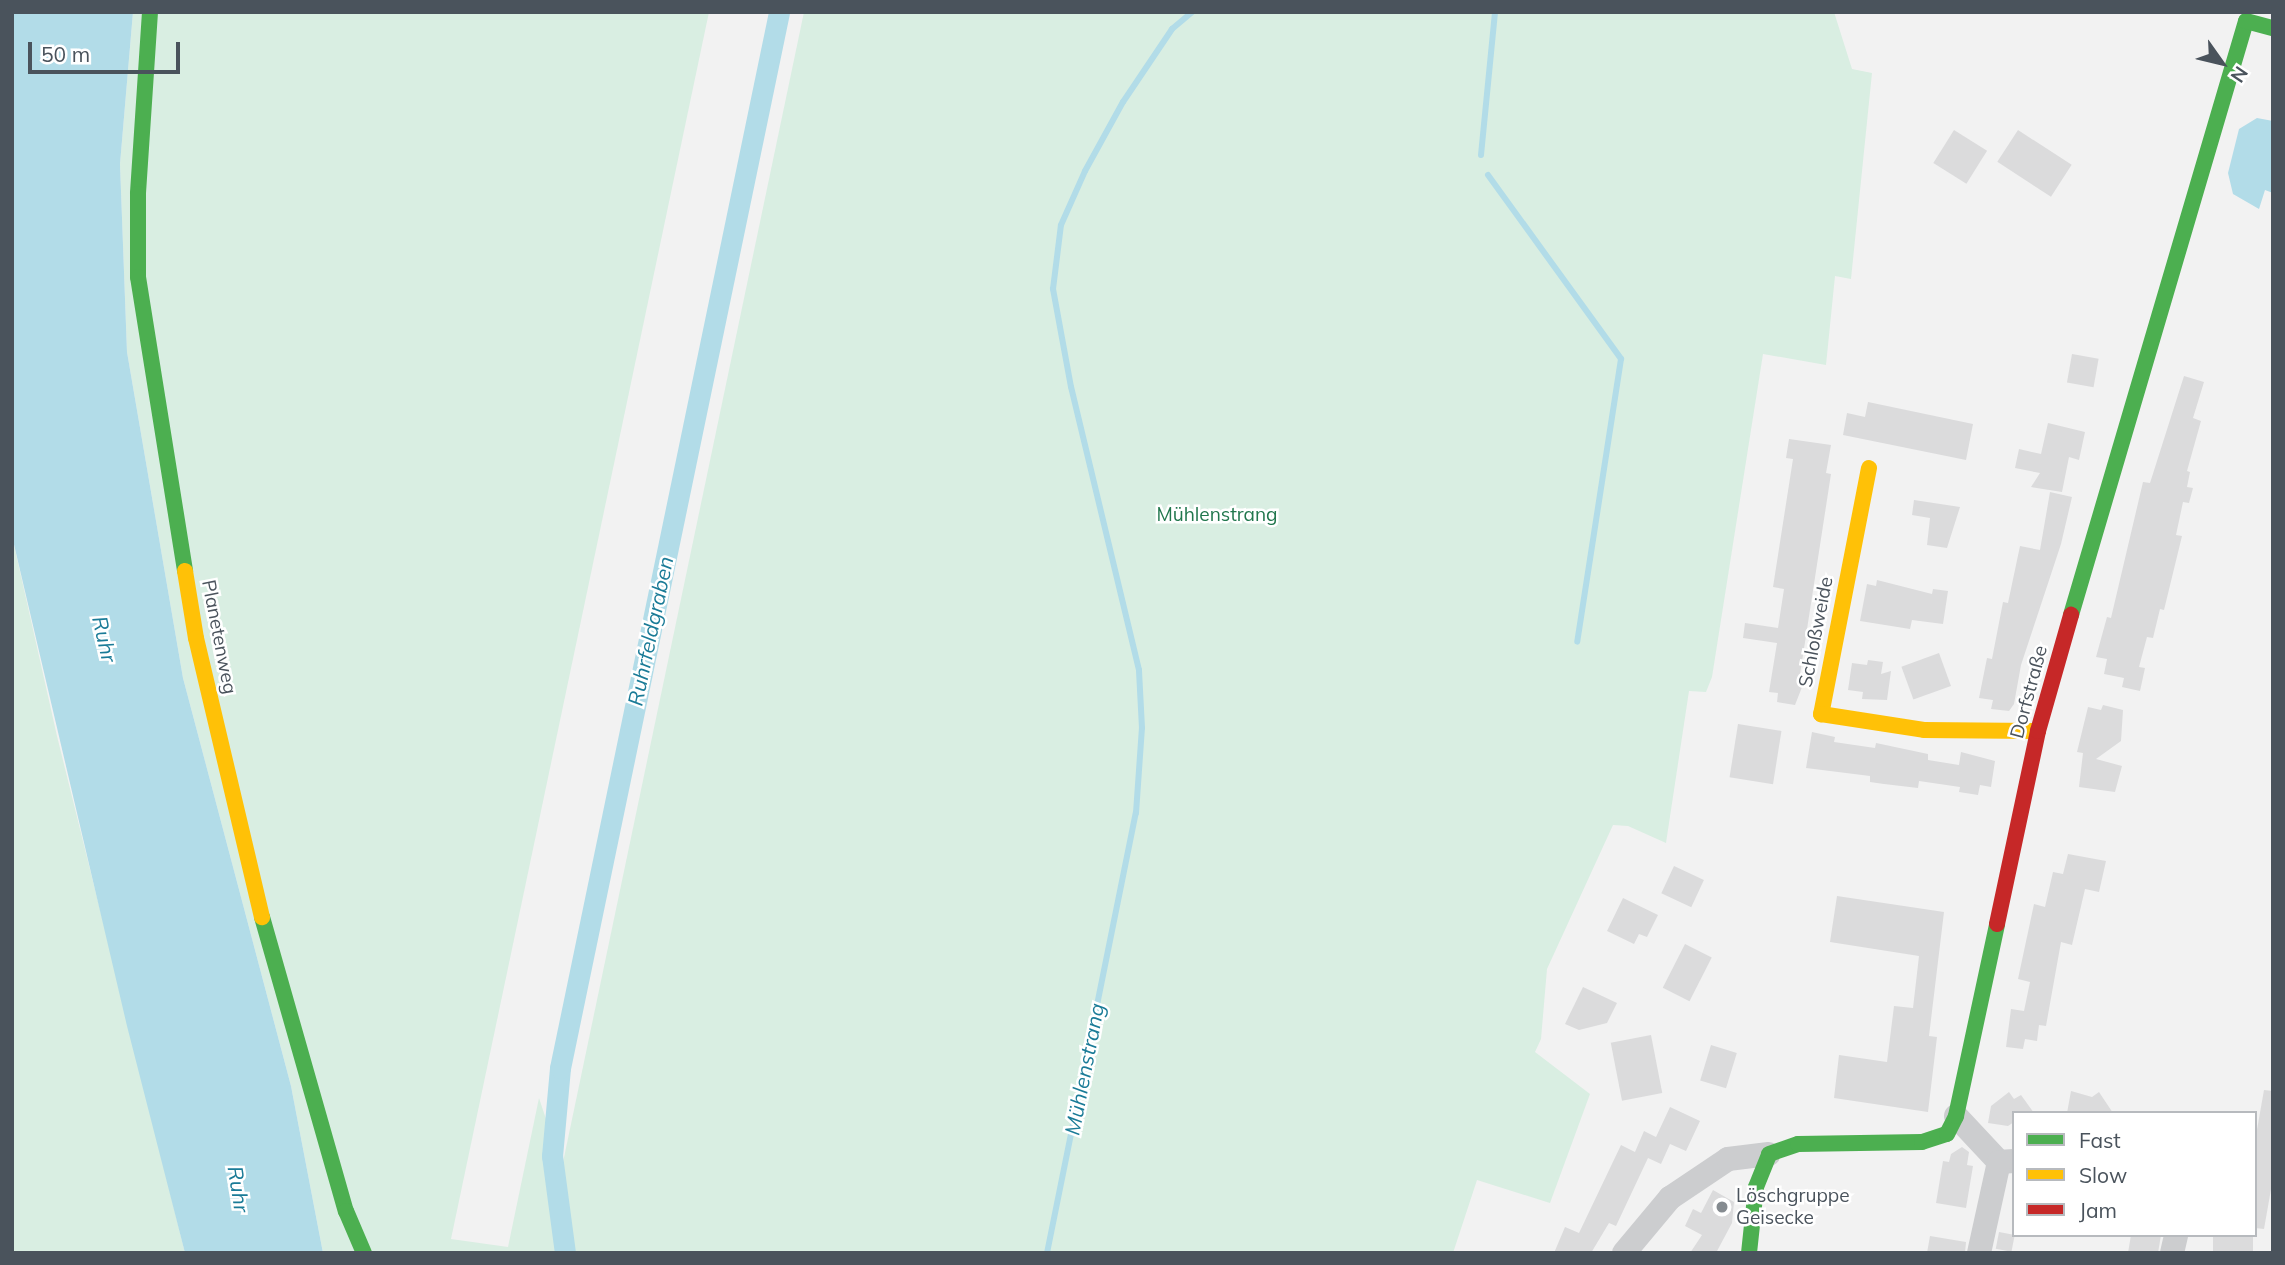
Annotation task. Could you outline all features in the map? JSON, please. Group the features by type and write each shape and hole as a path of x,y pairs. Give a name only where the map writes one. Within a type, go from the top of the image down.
{"street":[{"name":"Planetenweg","path":"149,12 138,180 138,277 196,638 252,883 346,1211 364,1253"},
{"name":"Dorfstraße","path":"1956,1116 2038,731 2246,21 2273,29"},
{"name":"Schloßweide","path":"1869,468 1821,714 1924,730 2038,731"},
{"path":"1624,1253 1670,1199 1728,1159 1769,1154 1798,1144 1922,1142 1947,1134 1956,1116 2007,1162 1979,1253"},
{"path":"1749,1253 1756,1187 1769,1154"}],"green space":[{"name":"Mühlenstrang","path":"133,12 709,12 451,1239 508,1247 539,1098 562,1167 804,12 1834,12 1852,69 1872,73 1851,279 1835,276 1826,365 1763,354 1712,677 1706,692 1689,691 1666,843 1628,826 1613,825 1547,969 1541,1039 1535,1052 1590,1094 1550,1203 1477,1180 1453,1253 323,1253 291,1086 183,678 127,352 120,164"},
{"path":"12,536 57,736 185,1253 12,1253"}],"water":[{"name":"Ruhr","path":"12,12 133,12 120,164 127,352 183,678 291,1086 323,1253 185,1253 127,1026 12,536"},
{"path":"2257,118 2273,121 2273,193 2265,190 2259,209 2233,194 2228,173 2239,129"}],"building":[{"path":"1954,130 1987,151 1966,184 1933,163"},
{"path":"2018,130 2072,165 2051,197 1997,162"},
{"path":"2072,354 2099,359 2094,387 2067,383"},
{"path":"2184,376 2204,382 2193,418 2201,421 2187,471 2190,472 2187,487 2193,488 2189,503 2183,502 2176,535 2182,536 2164,610 2160,609 2153,638 2147,637 2139,667 2145,668 2140,691 2122,687 2124,678 2104,674 2107,659 2096,657 2107,617 2111,618 2143,482 2150,483"},
{"path":"1868,402 1973,424 1966,460 1843,435 1847,413 1865,417"},
{"path":"2048,423 2085,432 2079,460 2069,457 2062,492 2031,487 2040,473 2015,468 2019,449 2041,454"},
{"path":"1789,439 1831,445 1826,473 1831,474 1799,681 1804,682 1795,705 1777,702 1778,693 1769,692 1777,643 1743,638 1745,623 1778,628 1784,589 1773,587 1793,459 1786,458"},
{"path":"2050,492 2072,497 2061,544 2021,665 2014,704 2009,711 1991,709 1993,700 1979,698 1987,658 1992,659 2003,602 2008,603 2020,546 2040,550"},
{"path":"1914,500 1960,507 1947,548 1927,545 1930,518 1912,515"},
{"path":"1877,580 1932,594 1933,589 1948,591 1943,624 1912,620 1910,629 1860,621 1867,584 1876,586"},
{"path":"1939,653 1951,686 1913,700 1901,667"},
{"path":"1868,660 1883,662 1881,674 1891,671 1887,700 1862,699 1863,692 1848,690 1852,663 1867,665"},
{"path":"2103,705 2123,710 2121,741 2096,759 2122,766 2115,792 2079,787 2083,753 2077,752 2088,707 2101,710"},
{"path":"1738,724 1781,731 1773,784 1730,777"},
{"path":"1812,732 1835,737 1834,742 1875,748 1876,743 1928,754 1928,760 1959,765 1961,752 1995,761 1991,787 1980,785 1978,795 1959,792 1960,787 1919,781 1918,788 1884,784 1870,782 1870,776 1806,768"},
{"path":"2068,854 2106,861 2099,892 2085,889 2072,945 2061,942 2046,1026 2039,1025 2037,1041 2025,1039 2023,1049 2006,1047 2011,1009 2024,1011 2030,982 2018,979 2034,904 2045,907 2053,872 2063,874"},
{"path":"1674,866 1704,880 1691,907 1661,893"},
{"path":"1837,896 1944,912 1929,1036 1937,1037 1928,1112 1834,1098 1839,1055 1887,1062 1894,1006 1913,1008 1919,956 1830,942"},
{"path":"1623,898 1658,915 1647,937 1639,934 1634,944 1607,931"},
{"path":"1685,944 1712,958 1689,1001 1663,988"},
{"path":"1583,987 1617,1003 1607,1023 1579,1030 1565,1024"},
{"path":"1651,1035 1662,1093 1622,1101 1611,1043"},
{"path":"1711,1045 1737,1053 1726,1088 1700,1080"},
{"path":"2264,1090 2273,1091 2273,1178 2264,1229 2257,1228 2257,1130"},
{"path":"2071,1091 2092,1097 2099,1092 2112,1111 2067,1111"},
{"path":"2009,1092 2014,1099 2021,1095 2033,1111 2012,1111 2012,1123 2008,1126 1988,1123 1991,1106"},
{"path":"1670,1107 1700,1121 1686,1151 1670,1144 1661,1164 1648,1158 1616,1226 1609,1223 1591,1253 1554,1253 1565,1227 1579,1233 1621,1145 1635,1152 1644,1131 1656,1137"},
{"path":"1962,1147 1969,1152 1967,1165 1973,1166 1966,1208 1936,1203 1943,1161 1949,1162 1951,1154"},
{"name":"Löschgruppe Geisecke","path":"1713,1190 1734,1202 1732,1223 1716,1253 1690,1253 1702,1235 1685,1226 1693,1209 1701,1213"},
{"path":"1999,1232 2014,1237 2011,1252 1996,1249"},
{"path":"1930,1236 1966,1242 1965,1253 1927,1253"},
{"path":"2131,1237 2161,1237 2158,1253 2128,1253"},
{"path":"2213,1237 2253,1237 2253,1253 2213,1253"}],"waterway":[{"name":"Ruhrfeldgraben","path":"565,1253 552,1156 560,1068 779,12"},
{"name":"Mühlenstrang","path":"1047,1253 1136,813 1142,728 1139,670 1071,387 1053,289 1061,225 1085,171 1123,102 1172,29 1192,12"},
{"path":"1481,155 1495,12"},
{"path":"1488,175 1621,359 1577,642"}],"traffic: fast":[{"path":"150,12 138,194 138,277 185,571"},
{"path":"2071,615 2246,21 2273,28"},
{"path":"262,917 346,1211 364,1253"},
{"path":"1749,1253 1756,1187 1769,1154 1798,1144 1922,1142 1947,1134 1956,1116 1997,924"}],"traffic: slow":[{"path":"1869,468 1821,714 1924,730 2038,731"},
{"path":"185,571 196,638 262,917"}],"traffic: jam":[{"path":"1997,924 2038,731 2071,615"}],"place":[{"name":"Löschgruppe Geisecke","path":"1722,1207"}]}
